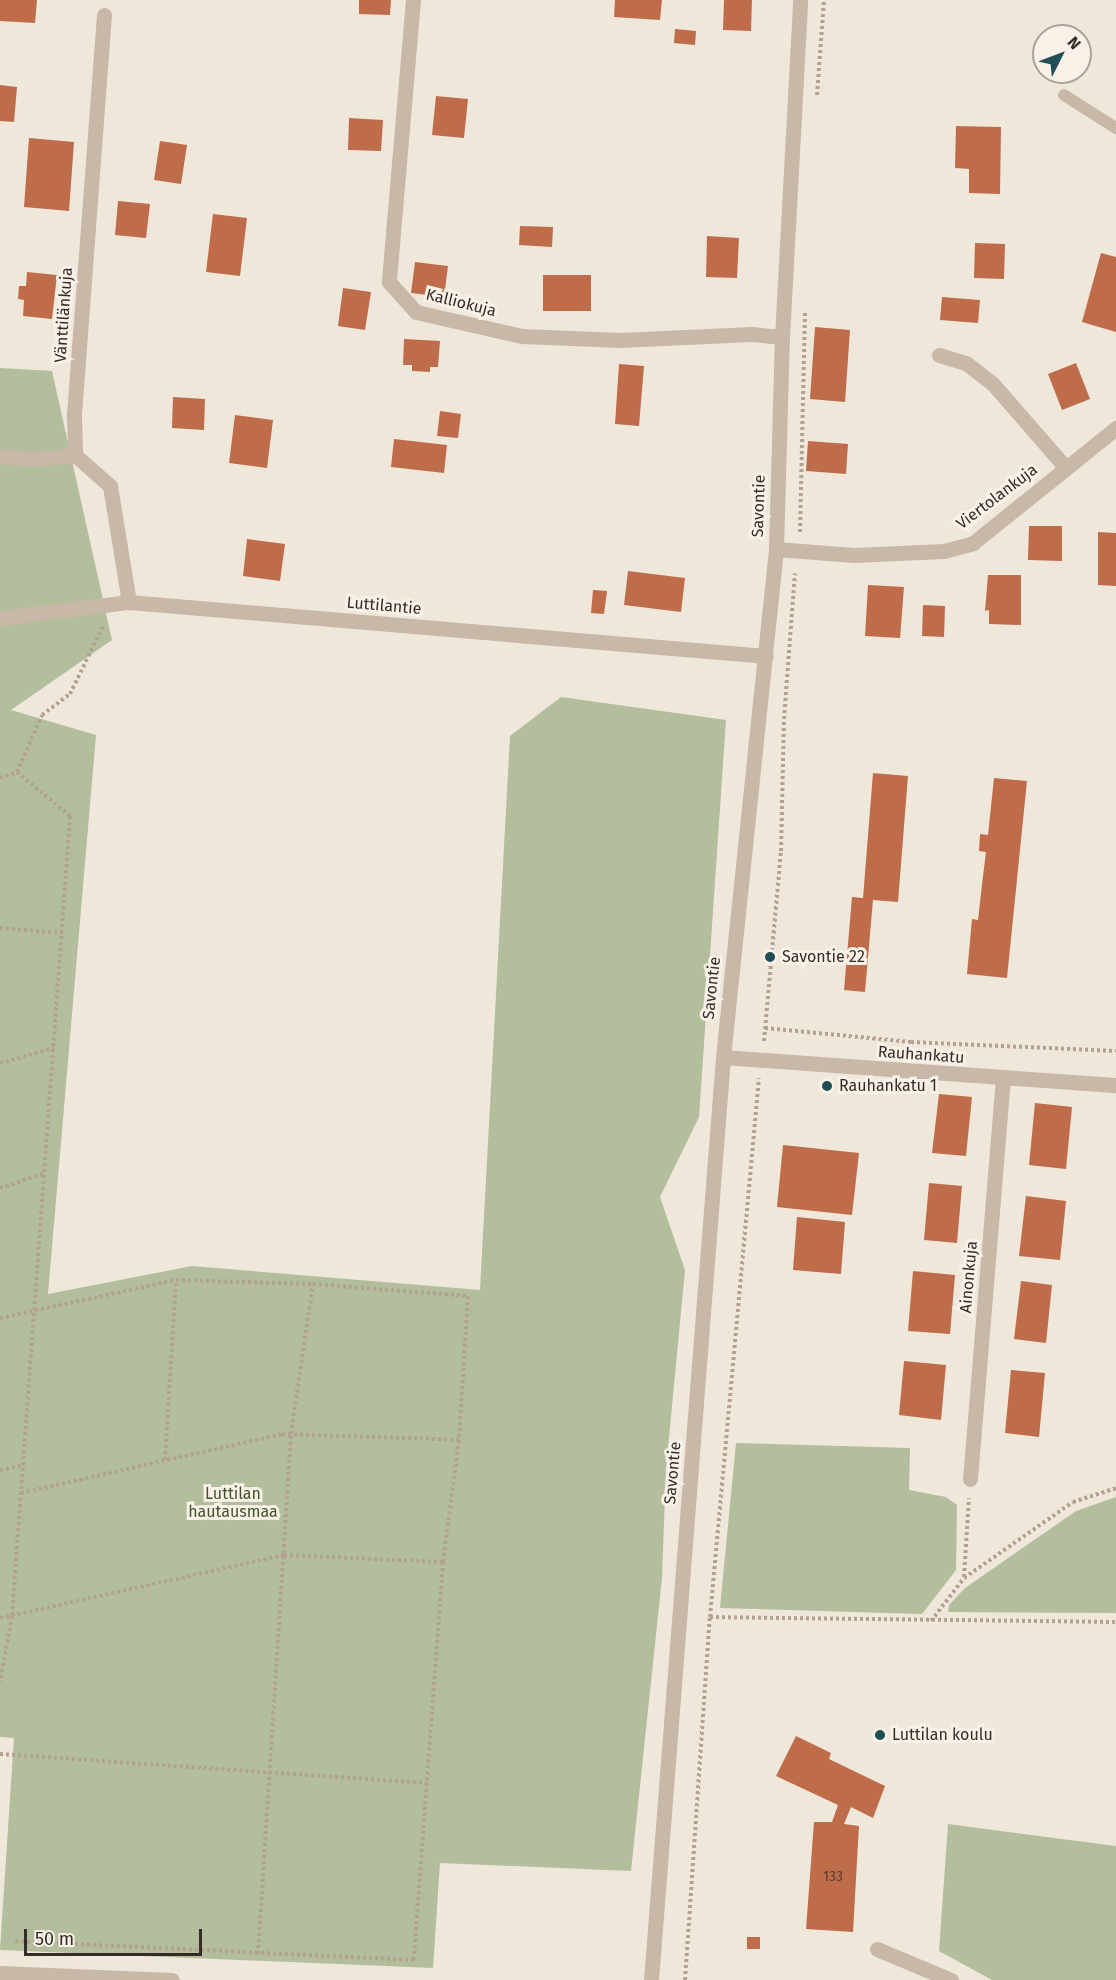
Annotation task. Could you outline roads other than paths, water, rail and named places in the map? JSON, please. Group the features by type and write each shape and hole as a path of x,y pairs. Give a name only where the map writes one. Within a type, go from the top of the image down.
{"street":[{"name":"Kalliokuja","path":"413,0 389,282 416,312 522,336 620,340 752,334 782,337"},
{"name":"Savontie","path":"651,1980 723,1057 776,549 782,337 800,0"},
{"name":"Vänttilänkuja","path":"75,455 74,418 104,15"},
{"path":"939,355 966,363 993,384 1066,468"},
{"name":"Viertolankuja","path":"776,549 854,555 944,551 973,543 1116,428"},
{"path":"0,456 32,459 75,455 110,486 122,603"},
{"name":"Luttilantie","path":"0,618 122,603 766,656"},
{"name":"Rauhankatu","path":"723,1057 1004,1079 1116,1085"},
{"name":"Ainonkuja","path":"970,1479 1004,1079"},
{"path":"877,1949 951,1980"},
{"path":"0,1973 172,1980"}],"lane":[{"path":"1064,95 1116,128"}],"place":[{"name":"Savontie 22","path":"770,957"},
{"name":"Rauhankatu 1","path":"827,1086"},
{"name":"Luttilan koulu","path":"880,1735"}],"park label":[{"name":"Luttilan hautausmaa","path":"233,1503"}]}
